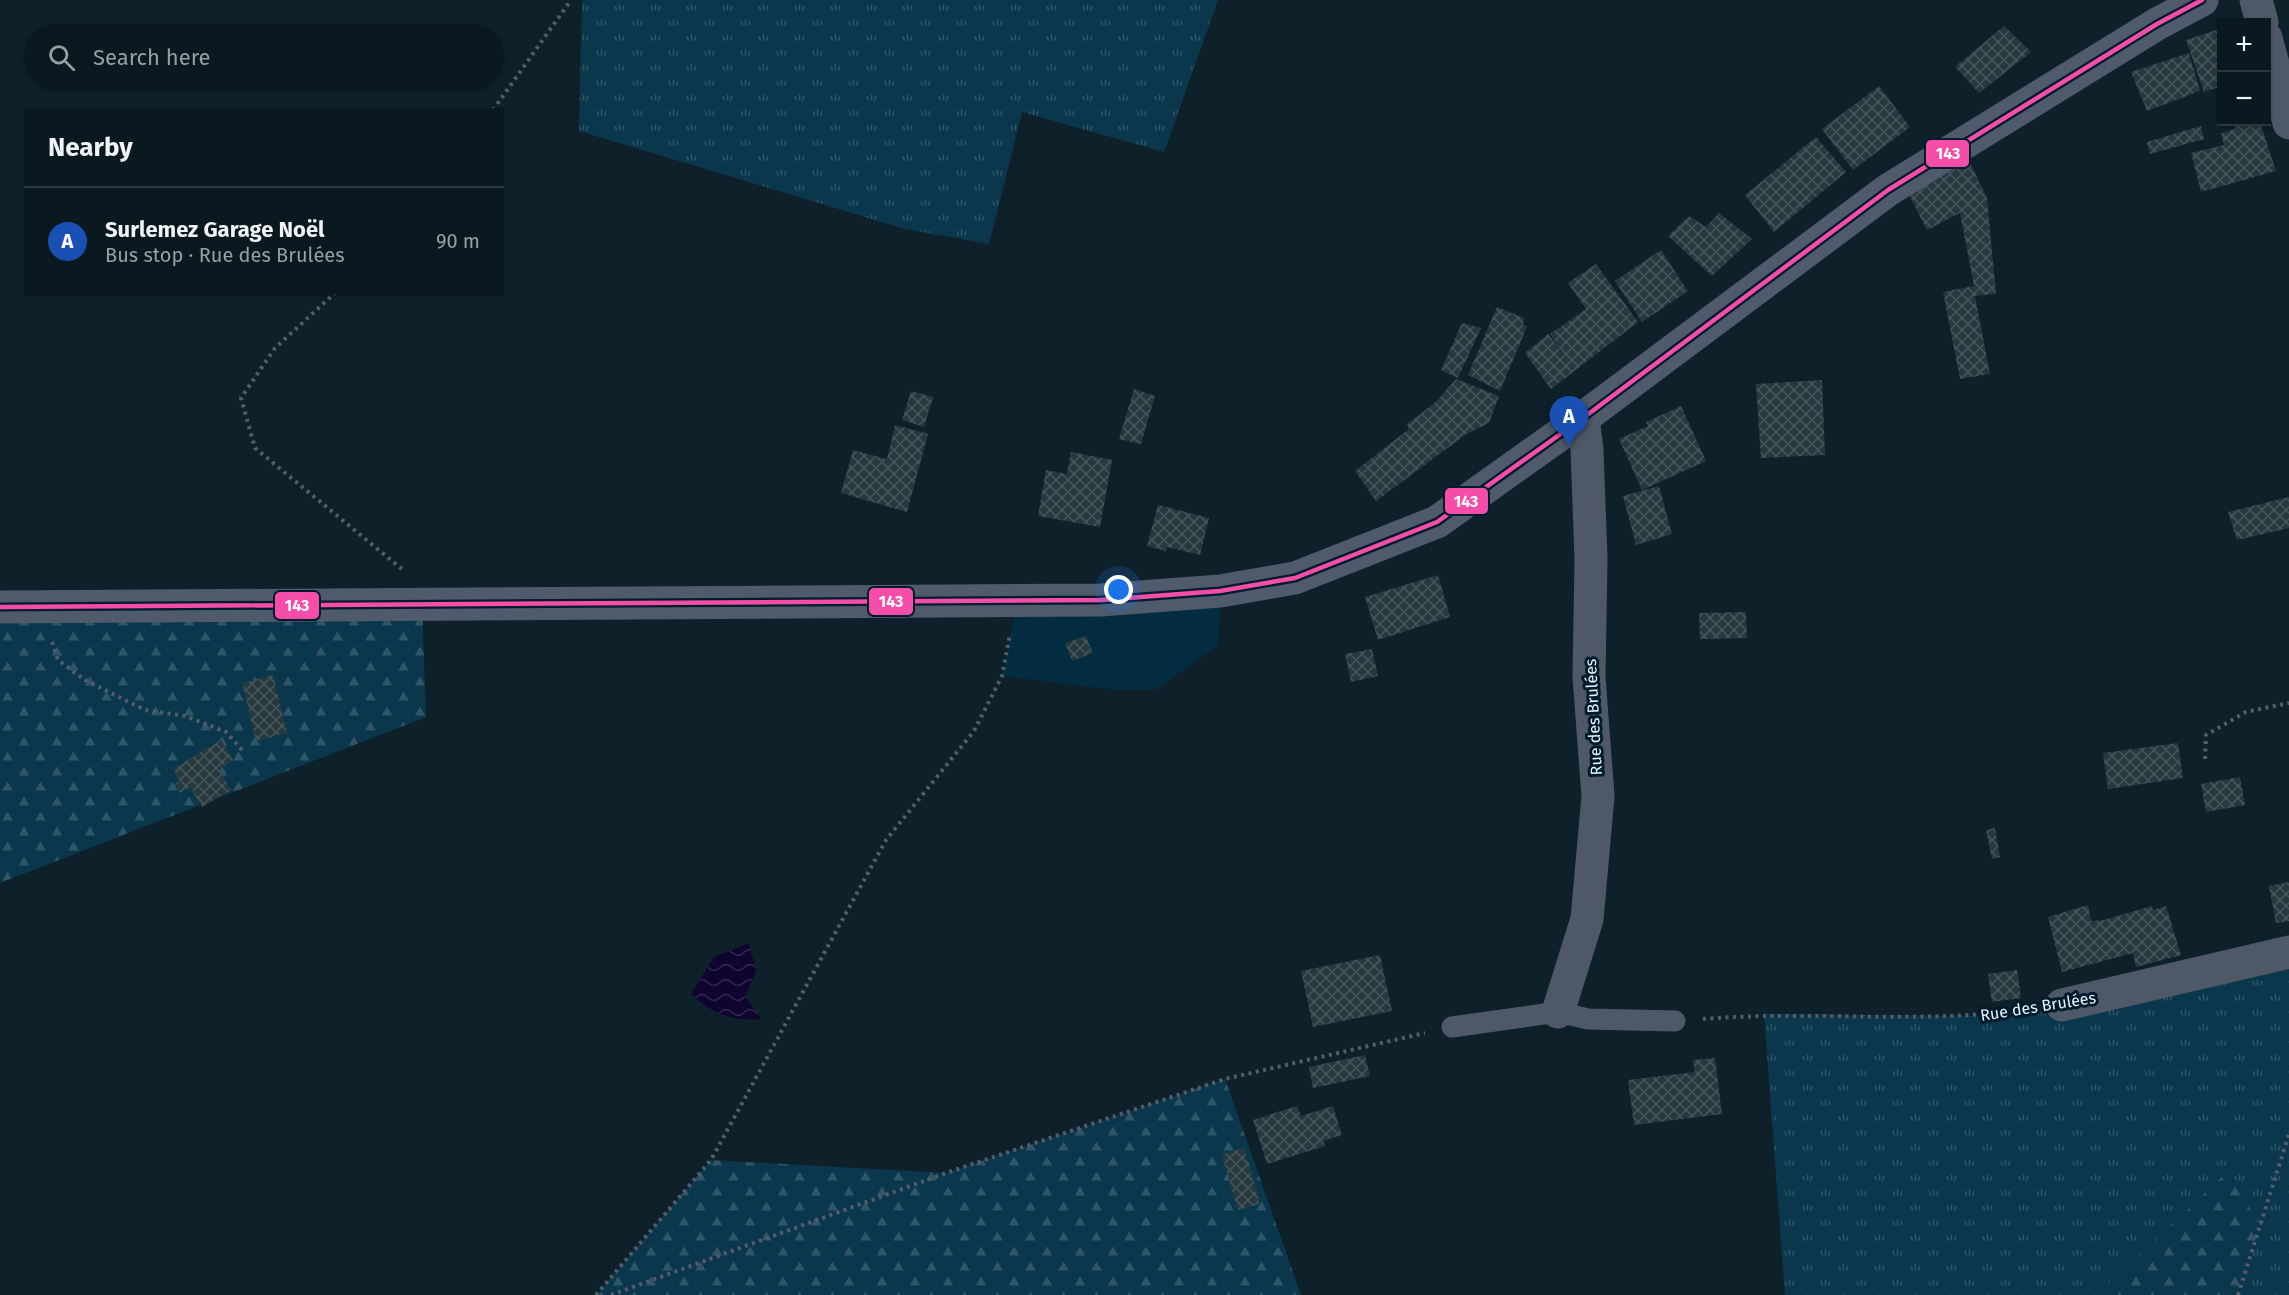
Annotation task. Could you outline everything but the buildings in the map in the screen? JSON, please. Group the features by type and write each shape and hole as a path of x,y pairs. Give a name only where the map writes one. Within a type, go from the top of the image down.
{"street":[{"path":"0,607 1101,600 1220,591 1294,578 1437,522 1583,418 1888,190 2157,24 2202,0"},
{"path":"2256,0 2261,18"},
{"path":"2271,56 2289,120"},
{"name":"Rue des Brulées","path":"1558,1012 1587,919 1598,796 1589,677 1591,559 1587,449 1583,418"},
{"name":"Rue des Brulées","path":"2062,1005 2289,952"}],"lane":[{"path":"1452,1027 1558,1012 1588,1019 1675,1021"}],"path":[{"path":"494,108 571,0"},
{"path":"334,294 275,348 242,398 255,448 404,570 422,605"},
{"path":"596,1295 711,1160 886,840 974,731 1002,676 1017,601"},
{"path":"40,607 58,660 85,680 145,710 185,716 226,732 243,751"},
{"path":"2205,759 2206,735 2246,712 2289,703"},
{"name":"Rue des Brulées","path":"1675,1021 1764,1014 1982,1016 2062,1005"},
{"path":"611,1295 946,1173 1224,1079 1452,1027"},
{"path":"2238,1295 2289,1134"}],"shaded area":[{"path":"1220,591 1219,645 1155,690 1118,690 1002,676 1017,601"}],"green space":[{"path":"582,0 1218,0 1164,152 1022,112 989,244 905,229 579,131"},
{"path":"422,605 426,717 0,883 0,613"},
{"path":"2289,952 2289,1295 2238,1295 2259,1226 2228,1171 2097,1295 1785,1295 1764,1014 1982,1016 2062,1005"},
{"path":"1225,1079 1301,1295 596,1295 711,1160 946,1173"},
{"path":"2228,1171 2260,1226 2238,1295 2097,1295"}],"water":[{"path":"749,943 756,971 745,996 761,1019 741,1019 723,1015 706,1006 691,994 714,957"}],"transit line":[{"name":"143","path":"0,607 1101,600 1220,591 1295,578 1437,522 1583,418 1888,190 2157,24 2202,0"}],"place":[{"name":"Surlemez Garage Noël","path":"1569,446"}]}
